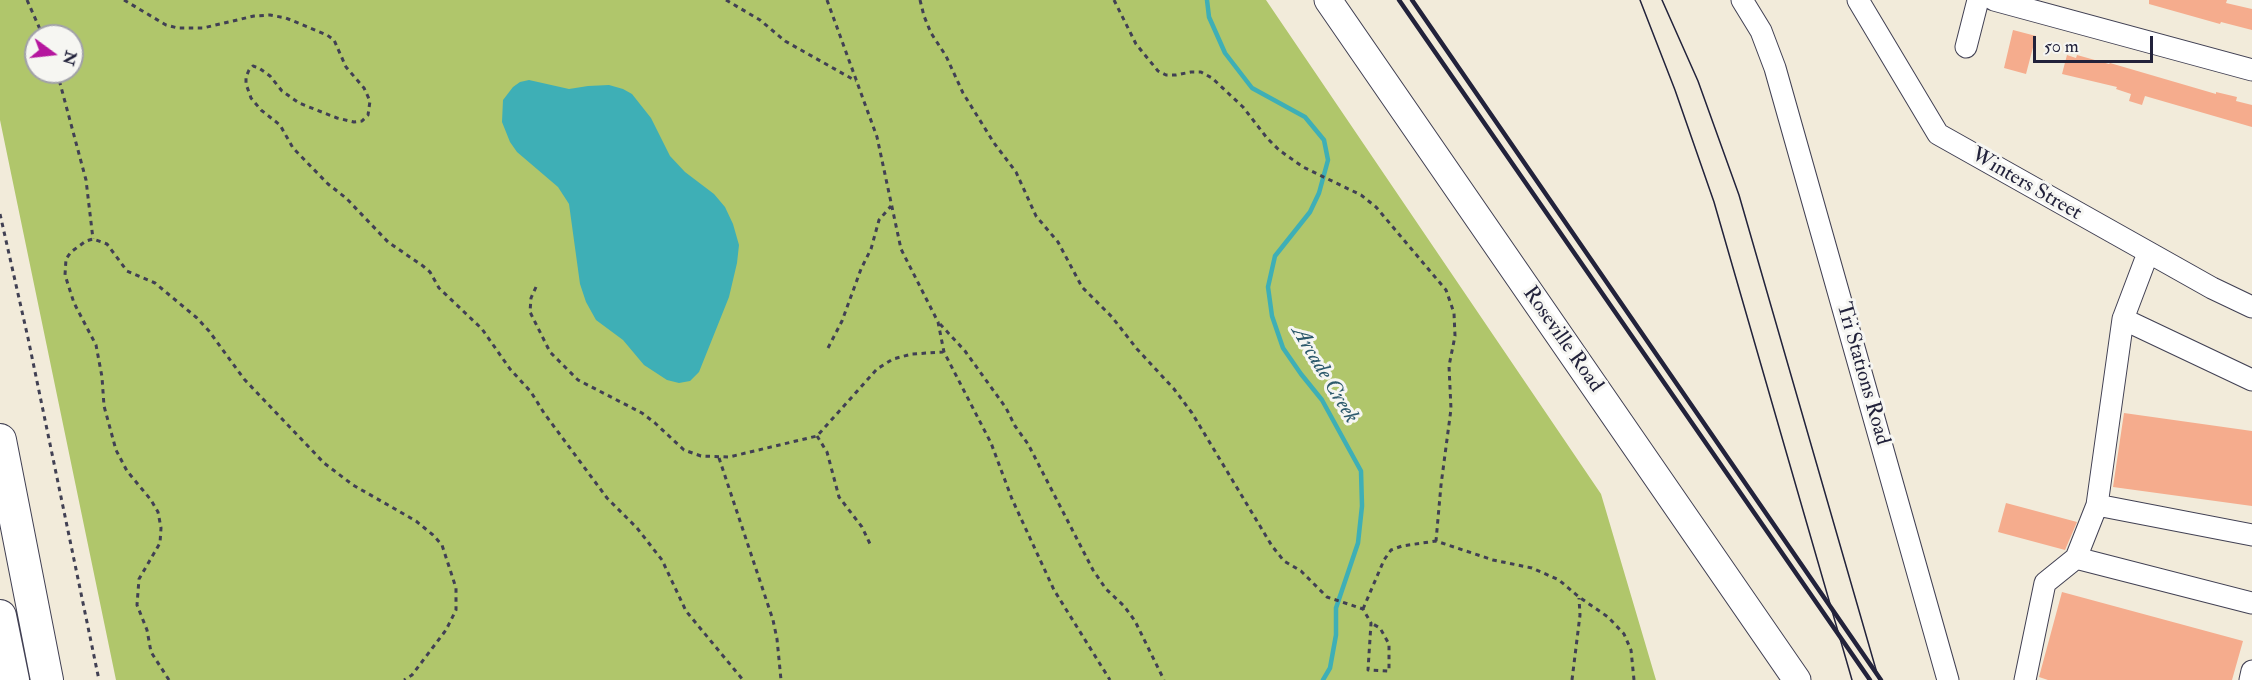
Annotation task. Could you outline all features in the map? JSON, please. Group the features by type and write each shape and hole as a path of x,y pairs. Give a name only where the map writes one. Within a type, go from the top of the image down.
{"highway":[{"path":"0,440 47,680"},
{"path":"0,616 13,680"}],"main road":[{"name":"Roseville Road","path":"1328,0 1797,680"}],"street":[{"name":"Tri Stations Road","path":"1742,0 1761,31 1775,68 1948,680"},
{"name":"Winters Street","path":"1858,0 1938,134 2148,253 2252,307"},
{"path":"1966,47 1978,0"},
{"path":"1994,0 2252,70"},
{"path":"2025,680 2045,583 2076,558 2097,505 2123,319 2148,253"},
{"path":"2123,319 2252,380"},
{"path":"2097,505 2252,535"},
{"path":"2076,558 2252,603"},
{"path":"2250,680 2252,671"}],"path":[{"path":"27,0 38,24"},
{"path":"124,0 166,25 178,28 203,28 254,16 270,15 286,18 334,40 346,67 364,88 370,101 368,115 362,121 354,122 338,118 299,103 282,91 270,76 253,66 246,76 251,98 261,110 280,125 293,148 321,177 346,198 388,242 430,272 439,288 482,329 510,369 531,392 543,414 607,498 637,528 662,560 686,611 742,680"},
{"path":"726,0 760,20 784,41 857,81"},
{"path":"827,0 877,137 902,249 938,322 944,352 991,443 1012,499 1054,590 1110,680"},
{"path":"920,0 931,33 946,56 963,93 994,143 1016,172 1036,216 1058,242 1082,287 1112,317 1192,413 1272,546 1284,561 1301,571 1327,597 1363,609 1371,622 1380,628 1389,644 1389,671 1368,670 1371,622"},
{"path":"1114,0 1137,44 1158,71 1166,75 1201,72 1212,78 1248,114 1267,138 1303,167 1343,185 1376,207 1446,290 1454,313 1455,336 1449,366 1451,410 1436,541"},
{"path":"60,84 86,180 93,239"},
{"path":"828,348 842,321 861,269 871,249 879,220 891,206"},
{"path":"0,214 99,680"},
{"path":"169,680 151,652 147,630 137,605 139,579 160,543 161,528 158,512 151,500 126,471 116,450 104,406 96,345 74,303 64,275 66,259 71,252 86,241 93,239 107,244 127,271 155,282 197,318 244,379 324,463 353,485 416,521 442,545 456,588 456,610 446,630 412,675 404,680"},
{"path":"536,287 531,298 530,312 550,352 578,380 642,413 684,450 701,456 719,458 818,436 877,369 893,359 912,354 944,352"},
{"path":"938,322 965,351 1006,408 1028,444 1093,570 1135,621 1164,680"},
{"path":"818,436 827,452 839,497 862,527 871,546"},
{"path":"719,458 773,620 780,680"},
{"path":"1363,609 1384,560 1391,550 1436,541 1493,560 1532,568 1559,580 1608,617 1624,634 1631,650 1634,680"},
{"path":"1572,680 1580,615 1579,597"}],"green space":[{"path":"0,0 1266,0 1601,494 1656,680 116,680 0,120"}],"water":[{"path":"529,80 569,89 609,85 632,94 651,118 670,156 685,172 714,194 725,207 739,245 737,263 729,297 699,372 690,381 679,383 667,380 644,365 623,340 596,320 586,302 580,284 569,204 558,187 517,152 502,122 503,100 513,87"}],"building":[{"path":"2149,0 2227,0 2226,3 2252,9 2252,30 2221,22 2220,24 2149,4"},
{"path":"2013,30 2036,36 2026,74 2004,68"},
{"path":"2067,55 2076,58 2077,55 2110,63 2216,94 2216,92 2237,97 2236,101 2252,105 2252,127 2145,96 2142,105 2129,101 2131,94 2116,89 2117,87 2062,74"},
{"path":"2124,413 2252,431 2252,506 2113,487"},
{"path":"2006,503 2077,522 2065,550 1998,532"},
{"path":"2062,592 2243,641 2232,680 2048,680 2039,677"}],"waterway":[{"name":"Arcade Creek","path":"1207,0 1209,17 1225,53 1252,88 1305,117 1324,140 1328,160 1319,193 1310,212 1275,256 1268,287 1272,316 1283,348 1322,400 1361,471 1362,506 1358,543 1336,608 1336,635 1330,668 1323,680"}],"tram line":[{"path":"1640,0 1675,90 1714,202 1852,680"},
{"path":"1662,0 1698,81 1739,195 1879,680"}],"railway":[{"path":"1399,0 1870,680"},
{"path":"1412,0 1881,680"}]}
